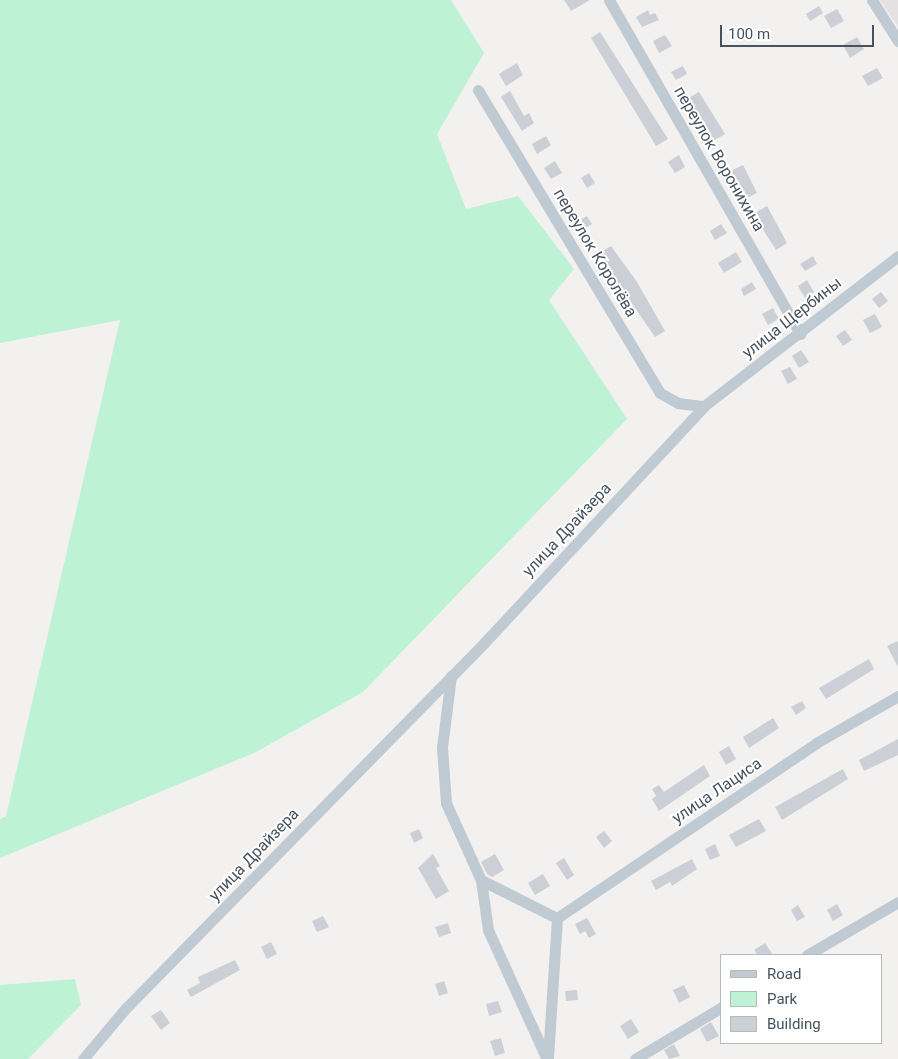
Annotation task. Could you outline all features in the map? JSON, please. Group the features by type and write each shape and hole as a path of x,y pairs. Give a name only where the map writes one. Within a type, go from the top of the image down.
{"street":[{"name":"переулок Воронихина","path":"609,0 800,334"},
{"path":"872,0 898,41"},
{"name":"переулок Королёва","path":"478,90 660,393 678,403 704,406"},
{"name":"улица Щербины","path":"704,406 800,334 898,256"},
{"name":"улица Драйзера","path":"83,1059 124,1010 452,676 704,406"},
{"path":"452,676 442,747 446,803 481,880 488,930 548,1059"},
{"name":"улица Лациса","path":"557,918 816,743 898,696"},
{"path":"481,880 557,918 548,1059"},
{"path":"809,954 898,902"},
{"path":"636,1059 720,1008"}],"shaded area":[{"path":"880,0 898,0 898,27"}],"green space":[{"path":"0,0 451,0 484,53 437,134 466,209 518,196 574,269 549,300 627,419 363,692 254,753 0,858 0,819 6,816 120,320 0,343"},
{"path":"75,979 81,1005 28,1059 0,1059 0,985"}],"building":[{"path":"564,0 590,0 571,11"},
{"path":"819,6 823,13 810,21 806,14"},
{"path":"837,9 844,21 831,28 824,16"},
{"path":"648,10 650,15 655,13 659,20 642,27 636,17"},
{"path":"600,32 668,139 656,146 591,38"},
{"path":"665,35 672,46 659,53 653,41"},
{"path":"857,37 864,49 850,58 843,45"},
{"path":"517,63 523,75 506,86 499,74"},
{"path":"683,66 687,74 676,80 671,72"},
{"path":"877,68 883,78 868,86 862,76"},
{"path":"510,91 524,116 529,113 534,123 522,131 501,97"},
{"path":"699,92 725,134 711,142 687,99"},
{"path":"546,136 551,145 537,154 532,144"},
{"path":"679,155 685,167 675,173 668,162"},
{"path":"555,161 562,173 551,179 544,168"},
{"path":"743,165 757,193 747,198 731,171"},
{"path":"589,173 595,183 587,188 581,178"},
{"path":"767,206 787,243 776,250 753,214"},
{"path":"587,216 592,224 583,229 578,221"},
{"path":"721,224 727,233 715,240 710,231"},
{"path":"611,246 637,282 665,331 655,337 598,254"},
{"path":"736,252 742,262 724,273 718,263"},
{"path":"813,256 817,264 805,271 800,264"},
{"path":"807,280 814,292 805,298 798,286"},
{"path":"752,282 756,289 744,296 741,289"},
{"path":"881,292 888,301 879,308 872,299"},
{"path":"773,308 779,319 768,325 762,314"},
{"path":"875,314 882,327 870,333 863,320"},
{"path":"845,330 852,340 843,346 836,336"},
{"path":"801,350 809,362 799,368 792,356"},
{"path":"790,367 797,379 788,384 781,371"},
{"path":"898,641 898,667 887,646"},
{"path":"869,659 874,669 826,699 819,688"},
{"path":"802,701 806,708 796,715 791,707"},
{"path":"773,718 779,728 749,748 743,737"},
{"path":"898,739 898,755 864,771 859,760"},
{"path":"729,746 736,759 726,765 719,752"},
{"path":"704,765 710,776 659,811 652,799 656,796 652,789 659,785 664,792"},
{"path":"843,769 848,779 782,820 775,807"},
{"path":"759,819 766,831 736,847 729,835"},
{"path":"419,829 423,838 414,843 410,833"},
{"path":"604,831 612,841 604,848 596,837"},
{"path":"715,844 720,856 710,860 705,849"},
{"path":"433,854 440,866 436,868 449,891 436,899 418,868"},
{"path":"495,854 504,870 492,877 487,874 481,862"},
{"path":"564,858 574,875 567,880 556,863"},
{"path":"692,859 697,869 672,886 670,882 656,890 651,881"},
{"path":"543,874 550,886 535,895 528,883"},
{"path":"837,904 843,915 833,921 827,910"},
{"path":"798,905 805,917 797,921 791,910"},
{"path":"323,916 329,927 317,932 312,921"},
{"path":"587,918 596,934 589,938 585,931 580,934 575,924"},
{"path":"448,923 451,933 439,937 435,927"},
{"path":"271,942 277,954 267,959 261,947"},
{"path":"765,943 772,954 757,954 754,950"},
{"path":"235,960 240,970 191,997 187,990 200,983 198,977"},
{"path":"444,981 448,993 439,996 435,984"},
{"path":"684,985 690,997 679,1003 673,990"},
{"path":"577,990 578,1000 566,1001 565,991"},
{"path":"498,1001 502,1012 489,1016 486,1004"},
{"path":"161,1010 170,1023 161,1030 151,1016"},
{"path":"631,1019 639,1032 628,1039 620,1026"},
{"path":"711,1022 719,1036 707,1042 700,1029"},
{"path":"501,1038 505,1053 495,1056 490,1041"},
{"path":"674,1044 680,1056 669,1059 664,1050"}]}
